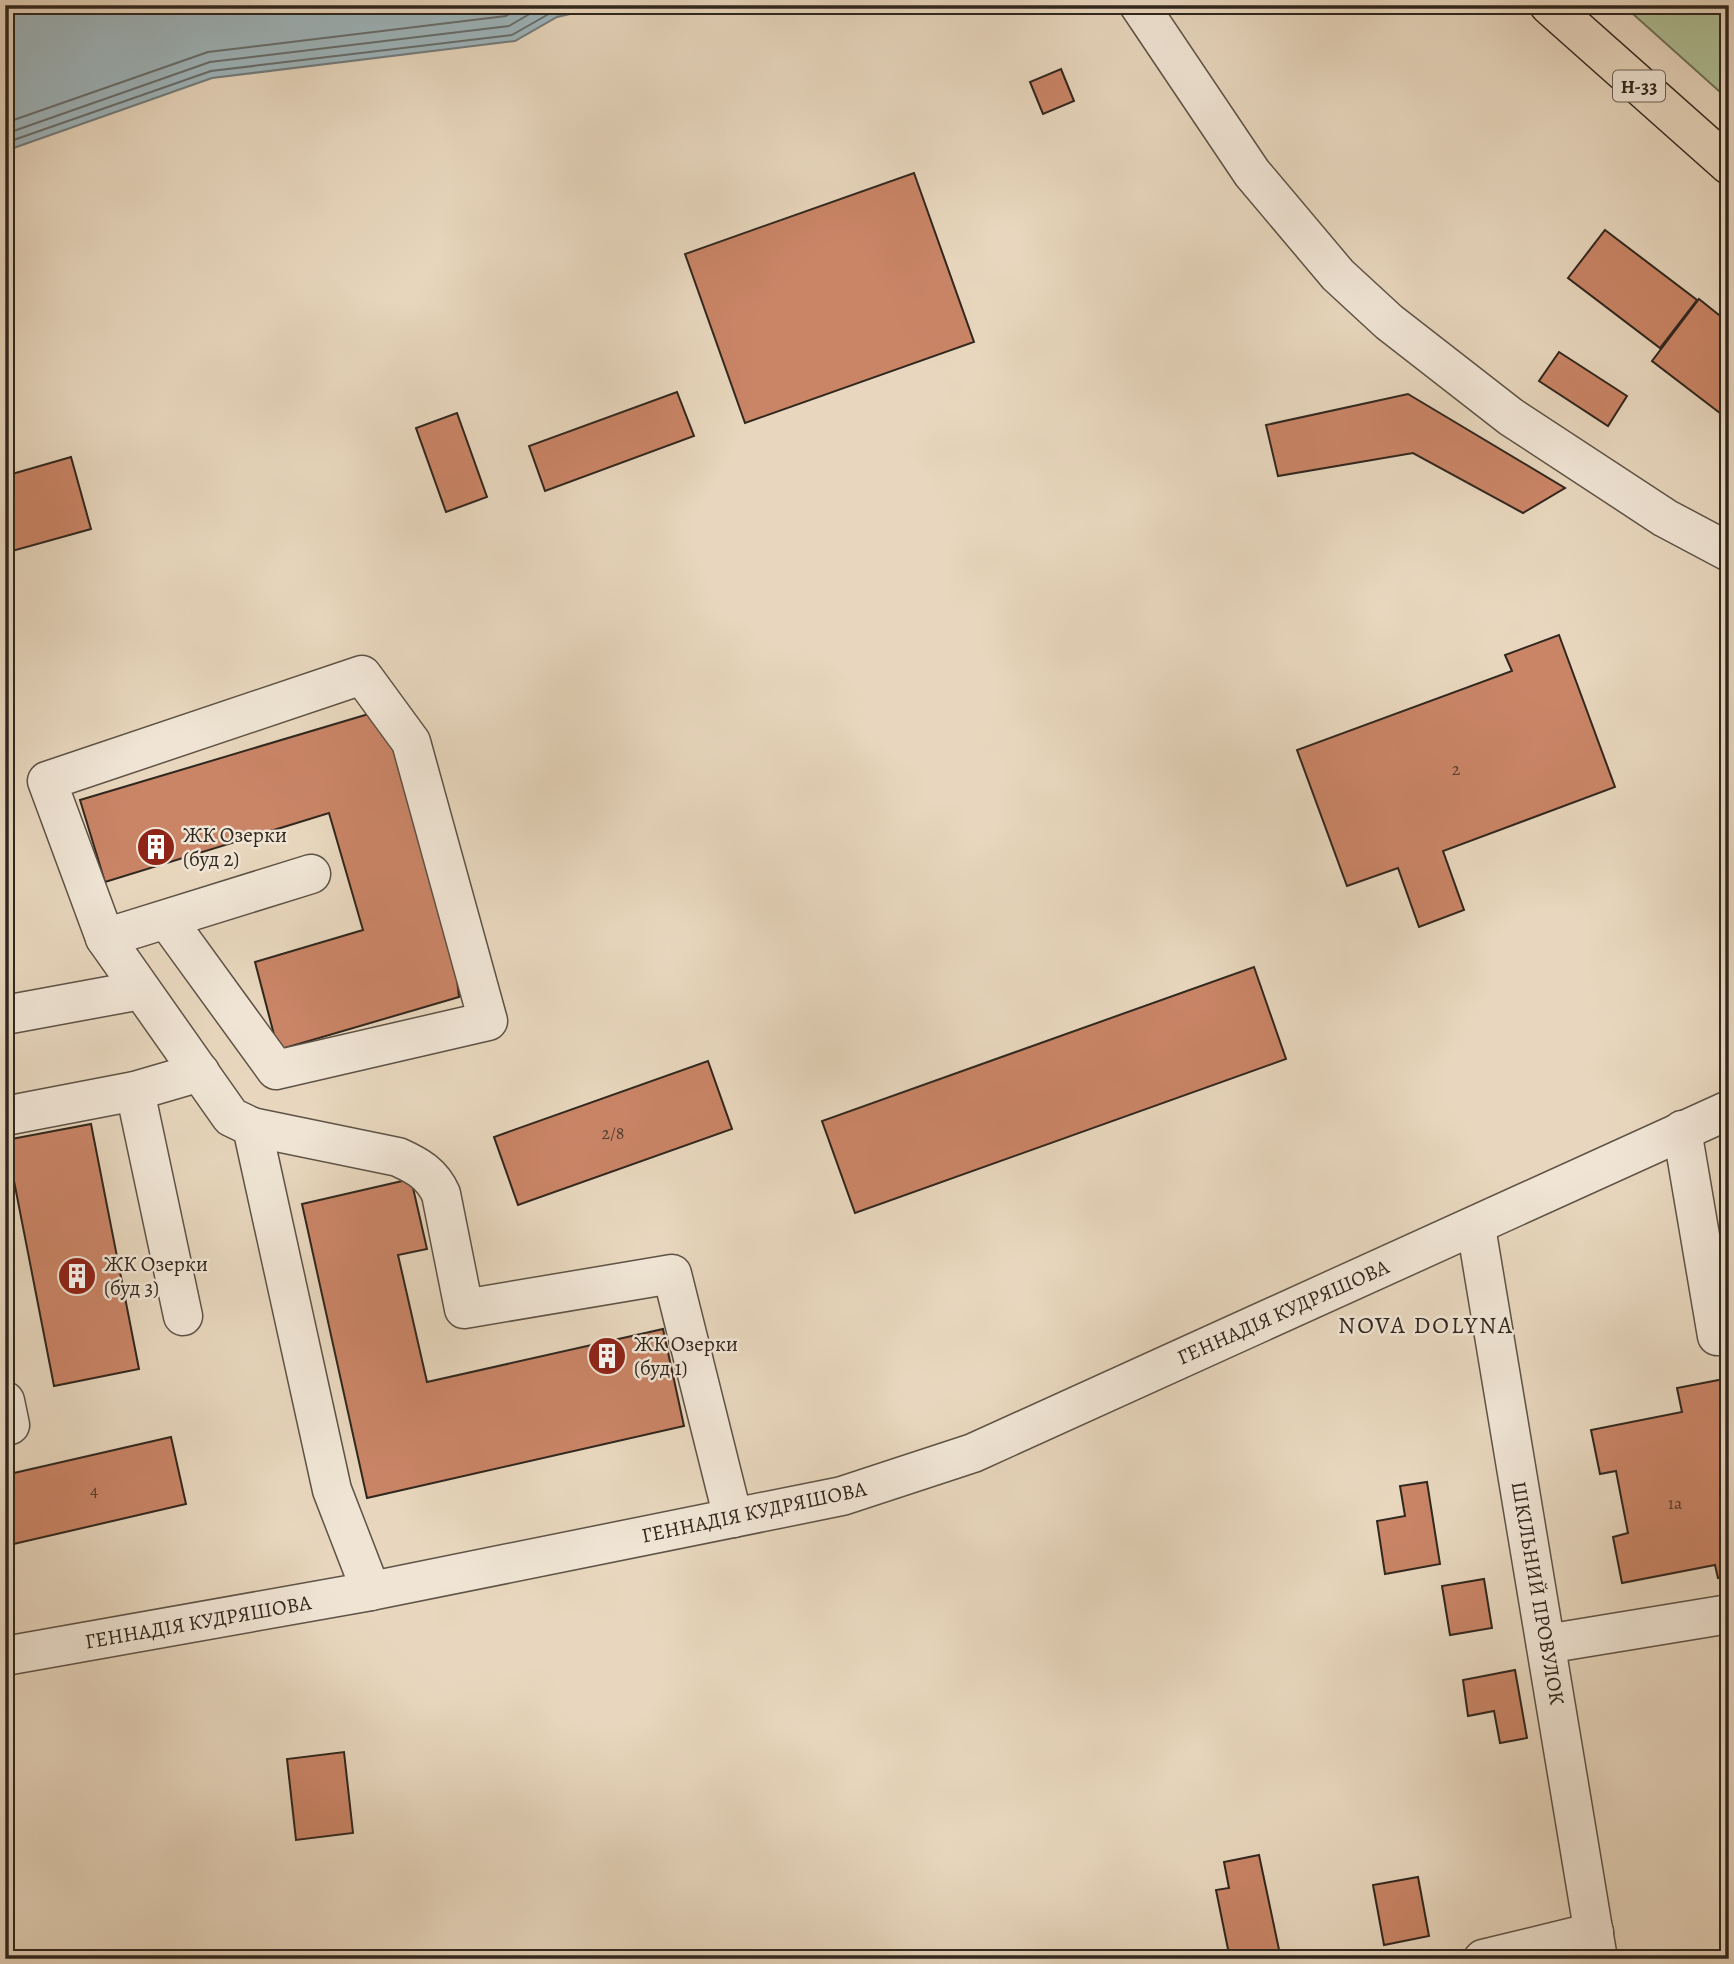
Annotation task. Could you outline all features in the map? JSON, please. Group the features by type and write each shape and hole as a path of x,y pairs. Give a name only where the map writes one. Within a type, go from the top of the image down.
{"main road":[{"name":"Н-33","path":"1549,5 1729,165"}],"street":[{"path":"1139,5 1252,173 1348,285 1389,322 1511,417 1665,518 1729,552"},
{"path":"167,919 276,1070 488,1021 411,742 362,675 47,781 105,938 231,1117 251,1127 398,1157 418,1166 434,1179 441,1194 464,1309 672,1274 733,1518"},
{"path":"105,938 311,874"},
{"path":"5,1015 141,989"},
{"path":"5,1116 135,1091 200,1072"},
{"path":"135,1091 183,1316"},
{"name":"ГЕННАДІЯ КУДРЯШОВА","path":"5,1656 371,1591 842,1496 973,1453 1729,1110"},
{"path":"251,1127 332,1490 371,1591"},
{"path":"1682,1130 1717,1336"},
{"name":"ШКІЛЬНИЙ ПРОВУЛОК","path":"1476,1227 1596,1945"},
{"path":"1546,1644 1729,1614"},
{"path":"1483,1959 1596,1945"}],"green space":[{"path":"1623,5 1729,5 1729,100"}],"water":[{"path":"5,5 609,5 557,17 515,41 212,78 5,151"}],"building":[{"path":"1061,69 1074,101 1043,114 1030,82"},
{"path":"914,173 974,342 745,423 685,254"},
{"path":"1605,230 1697,300 1660,348 1568,278"},
{"path":"1699,299 1729,323 1729,420 1652,361"},
{"path":"1559,352 1627,396 1608,426 1539,381"},
{"path":"677,392 694,436 545,491 529,446"},
{"path":"1408,394 1565,488 1523,513 1413,453 1278,476 1266,425"},
{"path":"457,413 487,497 446,512 416,428"},
{"path":"71,457 91,529 5,553 5,476"},
{"path":"1559,635 1615,787 1443,851 1464,910 1419,927 1398,868 1347,886 1297,750 1512,671 1505,655"},
{"name":"ЖК Озерки (буд 2)","path":"372,713 397,756 454,954 459,997 278,1050 255,962 363,930 329,813 105,882 80,800"},
{"path":"1254,967 1286,1059 855,1213 822,1121"},
{"path":"708,1061 732,1129 518,1205 494,1137"},
{"name":"ЖК Озерки (буд 3)","path":"91,1124 139,1369 54,1386 6,1140"},
{"name":"ЖК Озерки (буд 1)","path":"411,1179 427,1249 398,1255 427,1382 663,1329 684,1426 367,1498 302,1204"},
{"path":"1729,1378 1729,1576 1718,1578 1715,1565 1622,1583 1613,1537 1628,1533 1616,1471 1600,1474 1591,1430 1682,1412 1677,1388"},
{"path":"171,1437 186,1504 5,1546 5,1475"},
{"path":"1427,1482 1440,1564 1385,1574 1377,1521 1405,1516 1400,1486"},
{"path":"1484,1579 1492,1628 1450,1635 1442,1586"},
{"path":"1515,1670 1527,1738 1500,1743 1494,1711 1468,1716 1463,1680"},
{"path":"344,1752 353,1833 296,1840 287,1759"},
{"path":"1259,1855 1281,1959 1230,1959 1216,1890 1229,1888 1224,1862"},
{"path":"1418,1877 1429,1936 1384,1945 1373,1885"}],"place":[{"name":"ЖК Озерки (буд 2)","path":"156,847"},
{"name":"ЖК Озерки (буд 3)","path":"77,1276"},
{"name":"ЖК Озерки (буд 1)","path":"607,1356"}],"district":[{"name":"NOVA DOLYNA","path":"1426,1325"}]}
